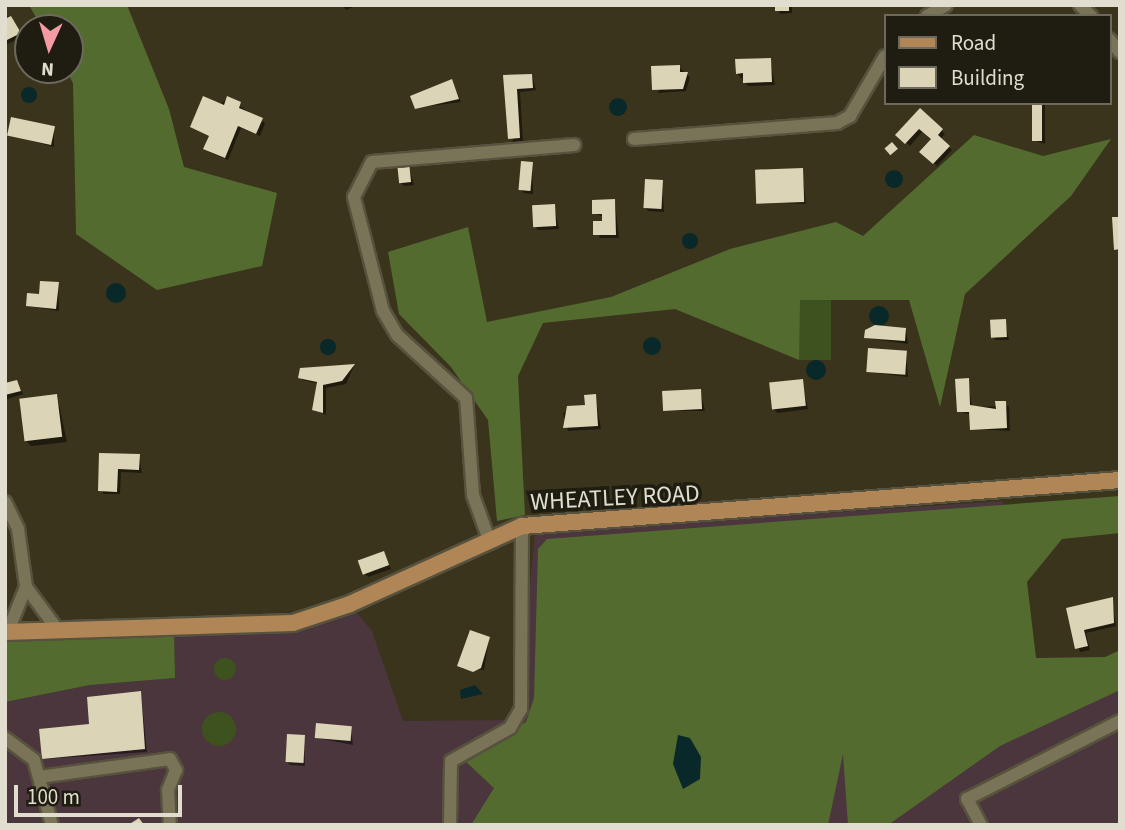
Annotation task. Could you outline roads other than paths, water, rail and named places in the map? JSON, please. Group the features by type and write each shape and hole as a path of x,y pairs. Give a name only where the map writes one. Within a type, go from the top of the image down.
{"main road":[{"name":"WHEATLEY ROAD","path":"7,632 293,623 351,604 488,537 522,526 1120,480"}],"street":[{"path":"634,139 837,123 850,117 884,58"},
{"path":"488,537 473,495 466,398 397,335 383,311 354,197 372,162 574,145"},
{"path":"5,502 20,537 26,587 57,629"},
{"path":"450,825 451,761 510,728 521,709 522,526"},
{"path":"7,632 26,587"},
{"path":"981,825 967,799 1120,721"},
{"path":"5,738 25,748 39,776 52,825"},
{"path":"39,776 170,759 176,770 168,789 170,825"}],"water":[{"path":"26,87 32,87 37,95 35,101 26,103 21,98 21,92"},
{"path":"618,98 624,101 627,107 624,113 618,116 612,113 609,107 612,101"},
{"path":"894,170 900,173 903,179 900,185 894,188 888,185 885,179 888,173"},
{"path":"687,233 693,233 698,241 696,247 687,249 682,244 682,238"},
{"path":"116,283 123,286 126,293 123,300 116,303 109,300 106,293 109,286"},
{"path":"879,306 886,309 889,316 886,323 879,326 872,323 869,316 872,309"},
{"path":"648,337 656,337 661,346 659,353 648,355 643,350 643,342"},
{"path":"328,339 334,341 334,353 328,355 322,353 320,347 322,341"},
{"path":"812,360 820,360 826,370 820,380 812,380 806,374 806,366"},
{"path":"475,685 483,694 461,699 460,690"},
{"path":"678,735 690,738 701,757 700,779 683,789 673,764"}]}
